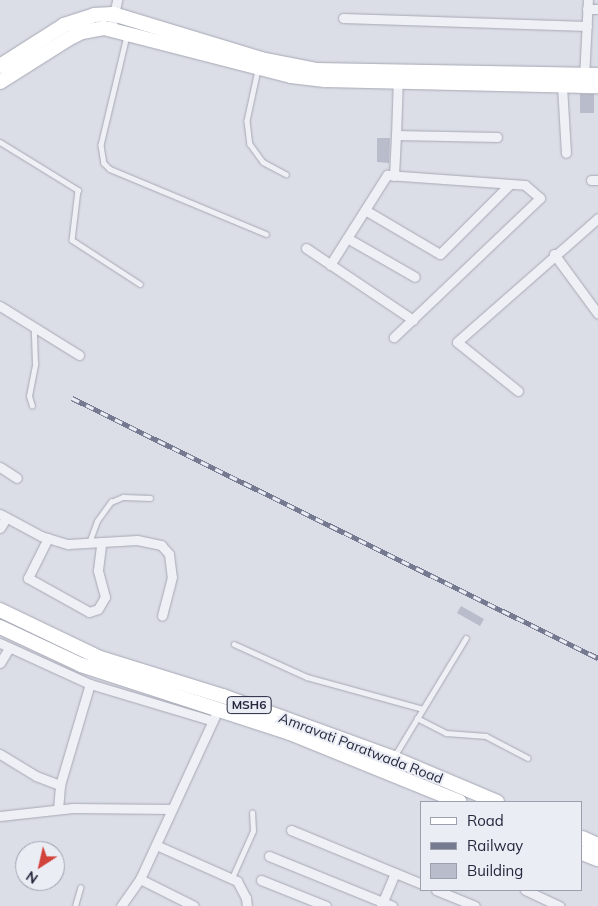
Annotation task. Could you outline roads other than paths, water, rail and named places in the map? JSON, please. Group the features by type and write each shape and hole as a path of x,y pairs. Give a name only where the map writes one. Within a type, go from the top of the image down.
{"main road":[{"path":"0,66 64,25 94,14 113,14 260,64"},
{"path":"0,82 82,32 110,29 325,80 398,77 591,80"},
{"path":"398,77 562,86 591,80"},
{"name":"Amravati Paratwada Road","path":"0,610 100,658 223,696 393,758 495,801"},
{"name":"Amravati Paratwada Road","path":"0,626 81,665 216,715 385,770 458,801"},
{"path":"583,838 598,845"},
{"path":"583,853 598,859"}],"street":[{"path":"110,29 117,0"},
{"path":"591,80 587,26 588,4 598,9"},
{"path":"343,18 587,26"},
{"path":"394,176 398,77"},
{"path":"562,86 566,154"},
{"path":"396,135 498,137"},
{"path":"330,265 387,175 525,185 540,198 394,337"},
{"path":"365,210 440,254 510,184"},
{"path":"518,392 458,342 554,254 598,218"},
{"path":"347,238 415,277"},
{"path":"306,248 413,320"},
{"path":"554,254 598,312"},
{"path":"0,306 79,355"},
{"path":"0,466 17,478"},
{"path":"0,528 3,516 48,538 68,544 101,544 137,540 166,549 172,577 162,616"},
{"path":"48,538 28,578 90,612 98,609 105,598 98,570 101,544"},
{"path":"0,643 90,684 216,715 140,879 122,906"},
{"path":"0,663 9,648"},
{"path":"58,808 60,784 90,684"},
{"path":"0,754 36,776 60,784"},
{"path":"0,816 58,808 172,809"},
{"path":"291,830 420,883"},
{"path":"156,845 232,878 242,885 249,905"},
{"path":"269,856 382,904 392,906"},
{"path":"382,904 395,873"},
{"path":"140,879 194,906"},
{"path":"261,880 326,906"},
{"path":"438,891 469,905"},
{"path":"527,891 560,906"}],"lane":[{"path":"128,33 101,145 104,163 110,169 266,234"},
{"path":"260,64 247,121 250,144 263,162 286,174"},
{"path":"0,142 78,190 72,240 140,284"},
{"path":"32,406 29,396 35,364 34,327"},
{"path":"89,544 97,521 111,502 123,497 150,498"},
{"path":"385,770 466,638"},
{"path":"234,644 306,677 423,709"},
{"path":"417,718 446,733 486,736 528,758"},
{"path":"232,878 250,840 252,813"},
{"path":"75,906 80,888"}],"railway":[{"path":"72,398 598,658"}]}
